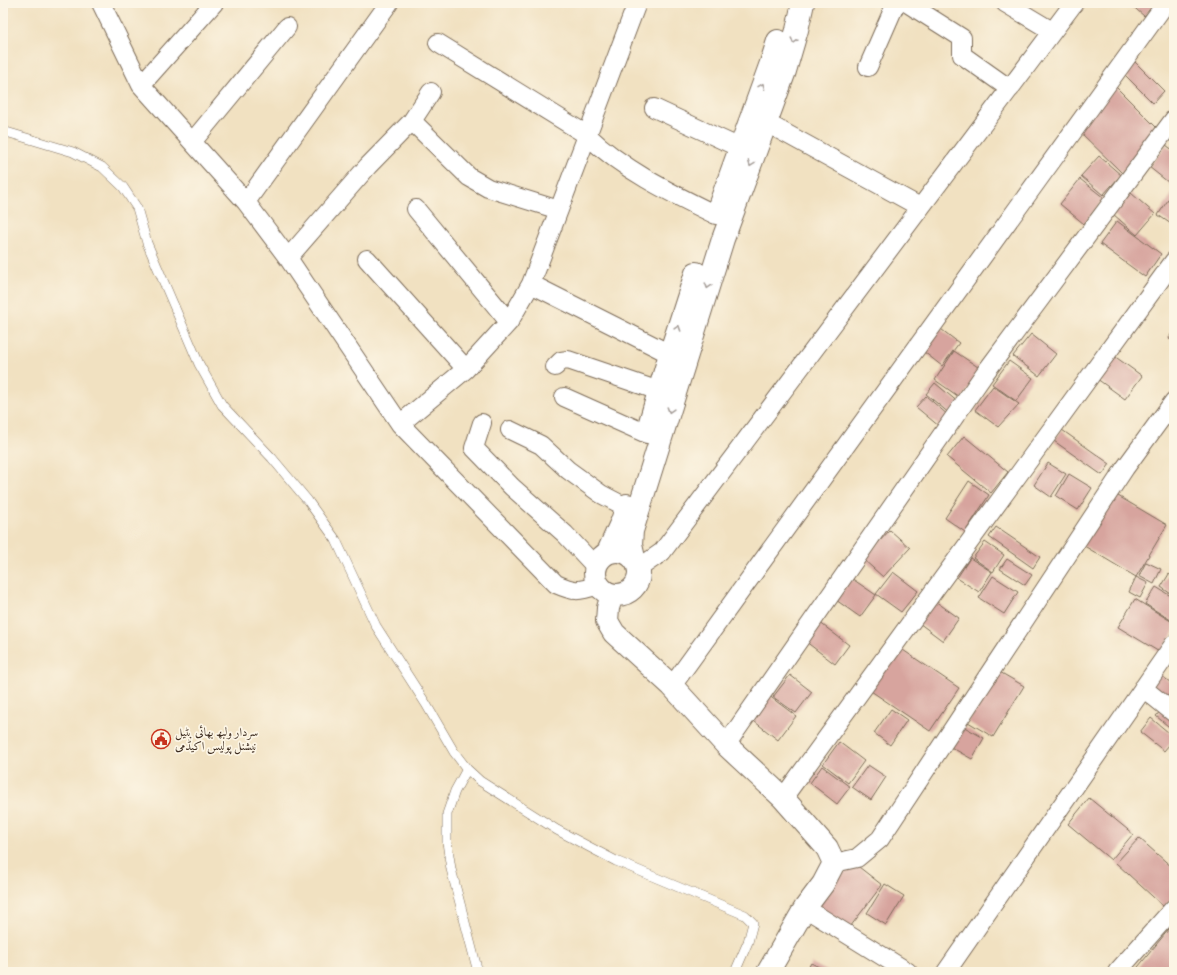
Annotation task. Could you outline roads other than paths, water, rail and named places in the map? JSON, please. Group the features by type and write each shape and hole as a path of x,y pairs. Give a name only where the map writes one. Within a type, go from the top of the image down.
{"main road":[{"path":"768,972 805,908 823,884 834,863 827,848 783,798 726,745 672,686 614,633 607,621 608,608 603,575 626,508 659,391 678,356 723,239 759,119 771,64 788,3"},
{"path":"603,575 623,595 633,590 639,580 637,563 631,545 632,531 716,215 740,148 759,119 789,57 803,3"},
{"path":"603,575 618,550 627,553 637,563"}],"street":[{"path":"101,3 141,84 246,202 288,258 400,424 556,584 570,590 583,591 603,575 564,534 512,487 474,448 482,422"},
{"path":"141,84 214,3"},
{"path":"246,202 390,3"},
{"path":"400,424 466,370 509,322 531,284 637,3"},
{"path":"868,67 896,3"},
{"path":"907,3 962,38 962,55 1010,90"},
{"path":"1005,3 1052,32"},
{"path":"637,563 662,552 1074,3"},
{"path":"672,686 1166,3"},
{"path":"193,141 287,27"},
{"path":"438,43 587,135 598,146 642,176 716,215"},
{"path":"288,258 368,166 412,121 431,92"},
{"path":"654,108 740,148"},
{"path":"759,119 920,207"},
{"path":"726,745 985,373 1174,119"},
{"path":"412,121 469,177 488,188 559,210"},
{"path":"416,209 509,322"},
{"path":"367,259 466,370"},
{"path":"783,798 1174,261"},
{"path":"531,284 678,356"},
{"path":"555,367 561,361 568,360 659,391"},
{"path":"564,397 647,434"},
{"path":"834,863 857,858 880,839 1125,468 1174,401"},
{"path":"510,430 541,445 568,470 601,494 626,508"},
{"path":"946,972 1174,644"},
{"path":"1143,688 1174,714"},
{"path":"805,908 908,972"},
{"path":"1117,972 1174,908"}],"lane":[{"path":"3,130 73,152 102,167 123,187 136,208 146,243 199,364 222,405 272,458 308,501 336,540 376,626 426,704 454,752 467,769 480,781 558,830 616,861 745,915 753,924 748,942 734,972"},
{"path":"467,769 455,791 447,814 447,842 451,869 478,972"}],"place":[{"name":"سردار ولبھ بھائی پٹیل نیشنل پولیس اکیڈمی","path":"161,739"}]}
